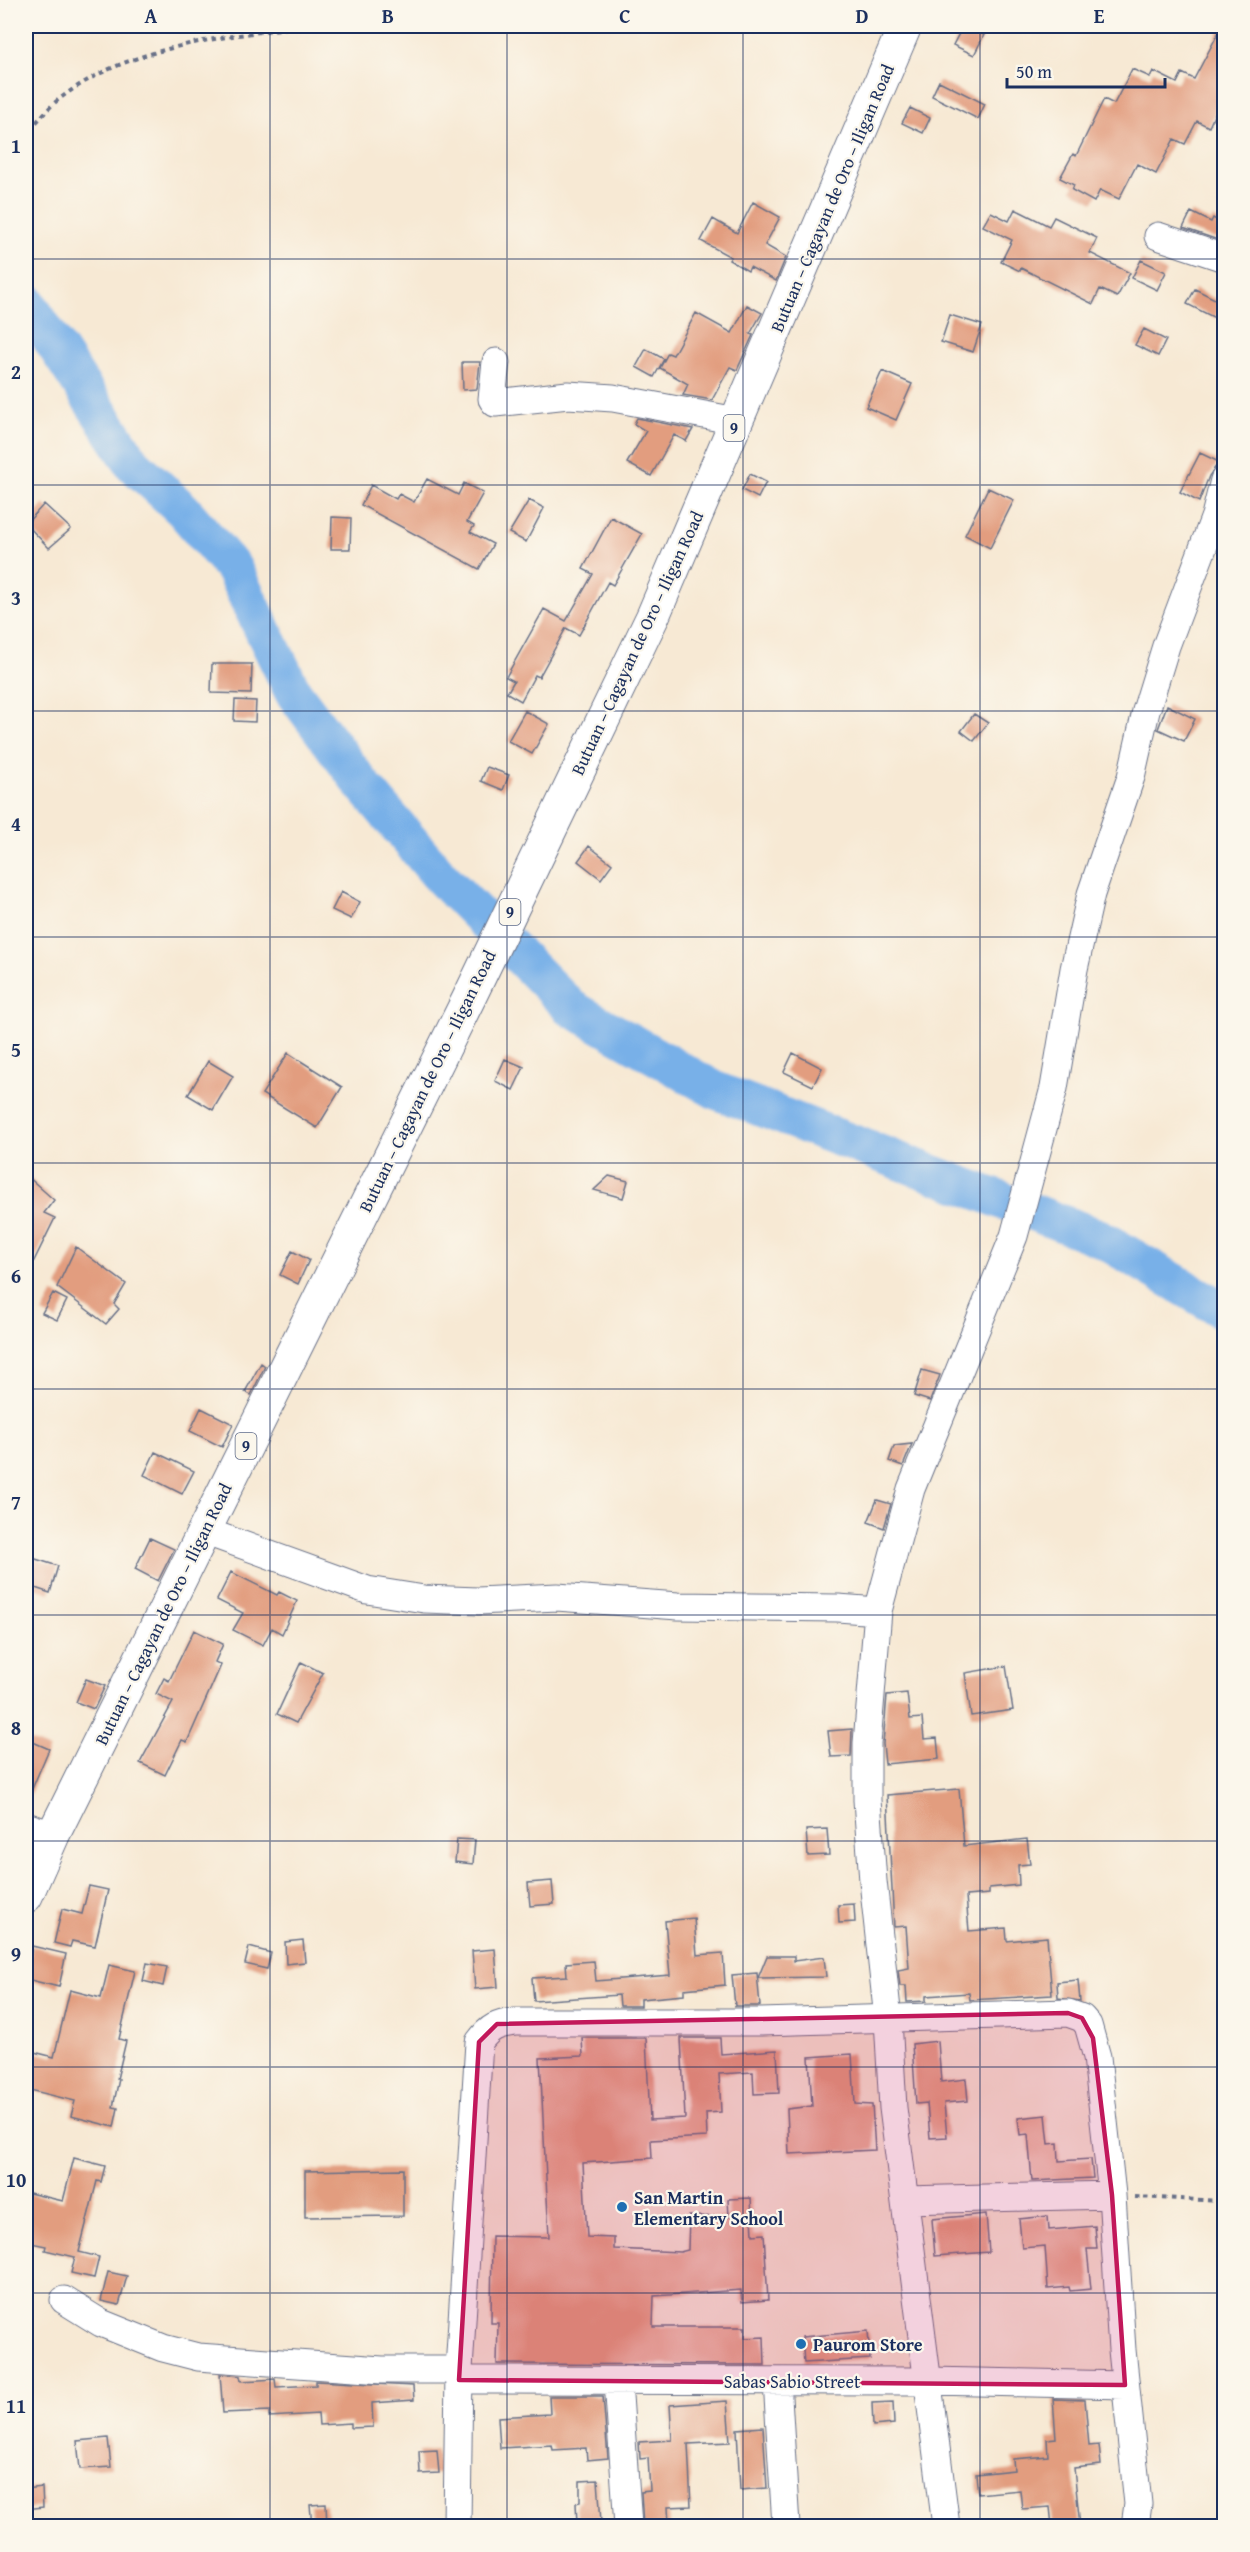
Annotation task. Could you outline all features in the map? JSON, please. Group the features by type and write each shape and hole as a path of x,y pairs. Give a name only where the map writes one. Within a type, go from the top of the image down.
{"highway":[{"name":"Butuan – Cagayan de Oro – Iligan Road","path":"26,1896 39,1830 204,1531 469,998 653,616 905,26"}],"street":[{"path":"1158,237 1224,258"},
{"path":"496,362 492,399 495,403 568,395 613,398 711,414 737,421"},
{"path":"946,2526 930,2381 888,2063 888,2019 867,1800 867,1743 878,1611 910,1489 1014,1236 1054,1088 1074,969 1091,894 1131,777 1146,711 1166,646 1215,516 1224,480"},
{"path":"204,1531 367,1590 424,1599 478,1601 556,1597 678,1606 838,1608 878,1611"},
{"path":"457,2526 459,2375 479,2042 487,2031 496,2024 515,2022 888,2019 1068,2013 1082,2018 1093,2038 1097,2057 1112,2196 1125,2385 1138,2504 1135,2526"},
{"path":"905,2200 1112,2196"},
{"name":"Sabas Sabio Street","path":"64,2300 101,2323 163,2348 198,2357 459,2375 618,2381 930,2381 1125,2385"},
{"path":"618,2381 628,2526"},
{"path":"777,2381 786,2526"}],"path":[{"path":"30,129 61,97 97,75 157,51 300,26"},
{"path":"1112,2196 1224,2201"}],"highlighted area":[{"path":"1068,2013 1082,2018 1093,2038 1112,2195 1125,2385 459,2380 479,2042 497,2024"}],"building":[{"path":"963,26 984,35 974,55 953,45"},
{"path":"1224,26 1224,115 1216,111 1209,127 1197,121 1185,144 1174,139 1156,174 1137,164 1119,199 1100,190 1094,202 1072,190 1074,185 1060,178 1073,154 1076,156 1104,99 1114,104 1132,69 1150,77 1153,71 1177,83 1182,73 1194,79"},
{"path":"939,81 985,104 978,119 932,96"},
{"path":"910,108 930,118 923,133 902,123"},
{"path":"753,202 780,217 765,245 786,257 776,281 750,267 748,271 729,260 731,257 701,241 713,219 737,233"},
{"path":"1015,209 1049,226 1054,217 1097,238 1090,253 1130,273 1117,297 1100,289 1093,304 1021,268 1020,271 1001,262 1012,240 983,226 991,212 1009,221"},
{"path":"1191,212 1211,222 1213,218 1224,224 1224,242 1183,228"},
{"path":"1141,260 1166,272 1157,290 1132,278"},
{"path":"1195,289 1223,303 1215,318 1187,304"},
{"path":"747,305 762,313 750,334 753,335 737,370 730,367 712,400 683,395 688,384 660,368 668,353 673,355 696,313 732,333"},
{"path":"950,315 982,325 973,352 941,342"},
{"path":"1144,329 1166,340 1158,356 1135,345"},
{"path":"646,349 664,359 654,377 636,367"},
{"path":"462,362 480,362 477,389 463,390"},
{"path":"882,371 912,384 896,420 866,407"},
{"path":"637,418 693,429 686,441 674,435 651,476 627,463 646,431 634,424"},
{"path":"1200,453 1219,462 1209,476 1199,502 1180,492"},
{"path":"750,474 766,482 758,498 742,490"},
{"path":"427,479 458,495 464,483 483,493 467,522 474,526 470,532 493,544 479,569 361,505 371,485 396,499 399,494 414,502"},
{"path":"988,488 1014,500 990,548 965,535"},
{"path":"529,500 544,508 526,542 509,533"},
{"path":"44,504 71,529 49,548 26,524"},
{"path":"332,517 351,518 350,549 331,549"},
{"path":"611,517 642,534 613,585 608,582 579,635 566,628 539,677 535,675 521,701 507,693 514,681 506,677 544,609 566,621 593,574 583,569"},
{"path":"212,664 252,664 251,694 211,693"},
{"path":"235,700 256,701 255,722 234,721"},
{"path":"1167,705 1195,719 1184,741 1158,729"},
{"path":"525,711 549,724 532,754 508,741"},
{"path":"974,714 988,723 974,741 961,731"},
{"path":"487,767 509,775 503,790 481,781"},
{"path":"589,846 612,864 601,879 578,861"},
{"path":"341,892 360,902 351,919 332,910"},
{"path":"288,1053 342,1087 317,1128 262,1094"},
{"path":"793,1053 822,1068 813,1086 784,1072"},
{"path":"505,1059 524,1067 513,1090 495,1081"},
{"path":"208,1061 233,1076 213,1110 188,1095"},
{"path":"26,1175 54,1200 44,1213 55,1218 26,1277"},
{"path":"609,1176 628,1181 623,1198 594,1190"},
{"path":"76,1247 126,1284 114,1304 119,1309 106,1324 57,1287"},
{"path":"292,1251 309,1260 298,1284 280,1275"},
{"path":"53,1293 67,1300 57,1320 42,1313"},
{"path":"261,1363 265,1366 251,1395 245,1392"},
{"path":"922,1370 940,1375 930,1401 914,1396"},
{"path":"201,1408 233,1424 222,1447 190,1431"},
{"path":"912,1444 903,1466 889,1461 894,1446"},
{"path":"155,1452 194,1471 182,1494 144,1475"},
{"path":"877,1500 891,1504 884,1528 868,1522"},
{"path":"150,1538 174,1549 158,1581 135,1569"},
{"path":"26,1556 58,1566 50,1593 26,1585"},
{"path":"231,1572 277,1595 279,1592 297,1601 282,1634 272,1628 263,1645 233,1630 243,1613 217,1600"},
{"path":"194,1630 223,1644 215,1662 221,1665 187,1742 182,1740 165,1775 140,1763 173,1702 156,1694 164,1678 169,1681"},
{"path":"301,1662 323,1673 296,1723 277,1714"},
{"path":"1006,1666 1013,1710 971,1716 965,1673"},
{"path":"86,1679 105,1686 94,1709 76,1702"},
{"path":"907,1693 910,1719 922,1718 924,1739 937,1738 939,1759 885,1764 883,1744 887,1695"},
{"path":"852,1729 851,1756 831,1757 828,1731"},
{"path":"26,1739 49,1749 26,1803"},
{"path":"959,1789 964,1846 1027,1839 1030,1864 1018,1865 1019,1885 989,1888 989,1894 966,1896 969,1931 1006,1928 1007,1941 1047,1937 1052,1995 970,2000 969,1993 926,1996 926,2001 907,2002 906,1986 900,1986 898,1970 909,1968 906,1926 894,1927 887,1795"},
{"path":"827,1829 829,1855 808,1856 806,1830"},
{"path":"457,1839 475,1840 473,1864 455,1862"},
{"path":"552,1881 554,1904 530,1906 528,1883"},
{"path":"89,1886 108,1890 95,1946 72,1941 70,1947 54,1943 62,1909 82,1914"},
{"path":"854,1904 855,1922 839,1923 838,1905"},
{"path":"694,1918 697,1955 723,1953 725,1985 684,1989 684,1995 641,1999 641,2006 620,2006 619,1995 534,2001 532,1978 567,1976 566,1963 594,1961 596,1981 670,1975 665,1921"},
{"path":"303,1940 305,1962 286,1964 285,1942"},
{"path":"32,1946 66,1954 59,1987 26,1979"},
{"path":"249,1947 271,1953 267,1969 245,1964"},
{"path":"495,1949 498,1987 475,1989 472,1951"},
{"path":"767,1956 794,1956 794,1961 824,1957 826,1977 758,1978"},
{"path":"147,1963 167,1967 163,1986 143,1981"},
{"path":"109,1965 135,1971 119,2039 126,2041 113,2107 118,2108 114,2127 71,2116 75,2101 26,2089 26,2050 54,2057 70,1990 101,1998"},
{"path":"757,1973 760,2006 735,2006 732,1975"},
{"path":"1078,1980 1080,2001 1058,1998 1057,1982"},
{"path":"582,2038 646,2038 650,2120 685,2118 681,2038 720,2038 721,2054 777,2050 779,2093 754,2094 753,2072 719,2074 721,2112 706,2113 707,2137 651,2140 652,2158 583,2163 587,2237 614,2238 614,2249 680,2252 688,2250 689,2216 729,2217 728,2199 751,2198 753,2235 764,2234 768,2300 742,2302 741,2290 654,2296 653,2327 745,2327 745,2338 764,2337 765,2365 497,2364 498,2323 491,2323 492,2236 549,2237 540,2058 583,2056"},
{"path":"938,2041 941,2082 966,2079 968,2101 944,2103 947,2137 930,2138 927,2103 916,2104 912,2044"},
{"path":"852,2054 855,2104 872,2105 875,2150 789,2154 787,2109 812,2106 809,2057"},
{"path":"1046,2115 1049,2144 1058,2143 1059,2161 1091,2159 1093,2178 1032,2181 1028,2134 1020,2135 1018,2118"},
{"path":"74,2158 105,2166 101,2182 97,2181 79,2252 99,2257 94,2278 71,2273 75,2257 45,2250 46,2246 26,2242 26,2205 29,2193 63,2201"},
{"path":"403,2169 403,2216 305,2217 305,2171"},
{"path":"986,2214 989,2252 935,2256 932,2219"},
{"path":"1048,2216 1049,2230 1095,2226 1097,2249 1087,2249 1091,2289 1070,2291 1069,2287 1048,2289 1045,2246 1022,2248 1019,2219"},
{"path":"108,2272 127,2276 119,2305 101,2301"},
{"path":"868,2331 870,2359 804,2363 802,2337"},
{"path":"220,2374 240,2376 241,2381 275,2379 276,2387 316,2385 316,2381 413,2386 414,2400 372,2403 373,2427 351,2428 351,2423 319,2425 318,2414 269,2417 269,2411 223,2413"},
{"path":"549,2396 603,2396 608,2458 587,2460 586,2448 553,2450 552,2445 500,2448 498,2417 550,2414"},
{"path":"1053,2399 1085,2400 1089,2446 1099,2445 1101,2465 1074,2468 1080,2526 1052,2526 1050,2507 1022,2509 1020,2490 978,2494 976,2474 1014,2470 1013,2459 1048,2456 1047,2439 1056,2438"},
{"path":"727,2401 730,2442 688,2444 691,2506 668,2507 669,2526 643,2526 641,2492 650,2491 648,2458 640,2459 639,2442 672,2440 670,2405"},
{"path":"893,2402 894,2424 873,2426 872,2403"},
{"path":"763,2427 767,2488 740,2490 737,2429"},
{"path":"108,2438 111,2467 80,2469 77,2441"},
{"path":"437,2450 439,2473 420,2474 419,2451"},
{"path":"598,2480 601,2522 577,2524 576,2503 580,2502 580,2481"},
{"path":"42,2487 43,2507 26,2509 26,2489"},
{"path":"326,2504 327,2526 312,2526 310,2505"}],"waterway":[{"path":"26,301 133,464 183,510 233,568 293,692 361,783 439,875 571,1008 717,1091 1100,1238 1224,1311"}],"place":[{"name":"San Martin Elementary School","path":"622,2207"},
{"name":"Paurom Store","path":"801,2344"}]}
